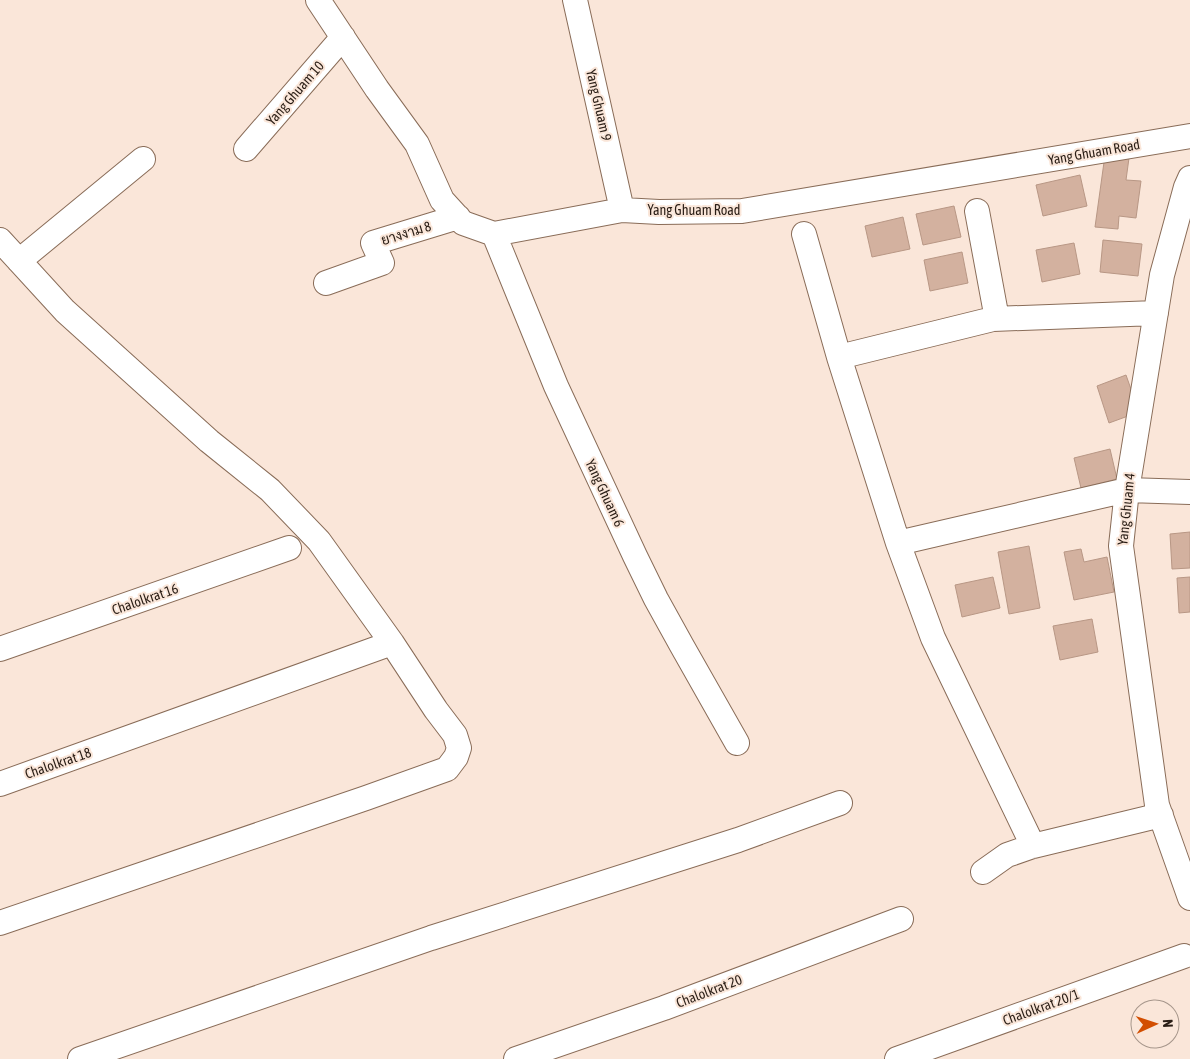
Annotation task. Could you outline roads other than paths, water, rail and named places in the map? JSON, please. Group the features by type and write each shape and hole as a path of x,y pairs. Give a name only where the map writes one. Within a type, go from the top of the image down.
{"street":[{"name":"Yang Ghuam 9","path":"575,0 622,210"},
{"path":"320,1 377,89 418,144 442,200 463,223 494,234"},
{"name":"Yang Ghuam 10","path":"246,149 344,37"},
{"name":"Yang Ghuam Road","path":"494,234 622,210 659,212 742,211 1190,136"},
{"path":"19,260 143,159"},
{"name":"Yang Ghuam 4","path":"1189,184 1162,275 1127,490 1121,546 1158,805 1190,898"},
{"path":"977,211 997,319"},
{"name":"ยางงาม 8","path":"326,283 382,263 373,243 458,217"},
{"name":"Yang Ghuam 6","path":"494,234 556,386 630,547 656,599 737,743"},
{"path":"804,234 839,357 898,543 933,638 1033,846"},
{"path":"0,240 65,311 209,441 270,490 319,541 392,643 455,736 459,748 456,757 447,769 357,802 0,923"},
{"path":"839,357 997,319 1156,313"},
{"path":"898,543 1127,490 1190,492"},
{"name":"Chalolkrat 16","path":"0,649 289,548"},
{"name":"Chalolkrat 18","path":"0,784 392,643"},
{"path":"80,1059 431,938 738,840 840,803"},
{"path":"983,872 1007,855 1033,846 1161,815"},
{"name":"Chalolkrat 20","path":"516,1059 664,1008 901,919"},
{"name":"Chalolkrat 20/1","path":"897,1059 1184,956"}]}
